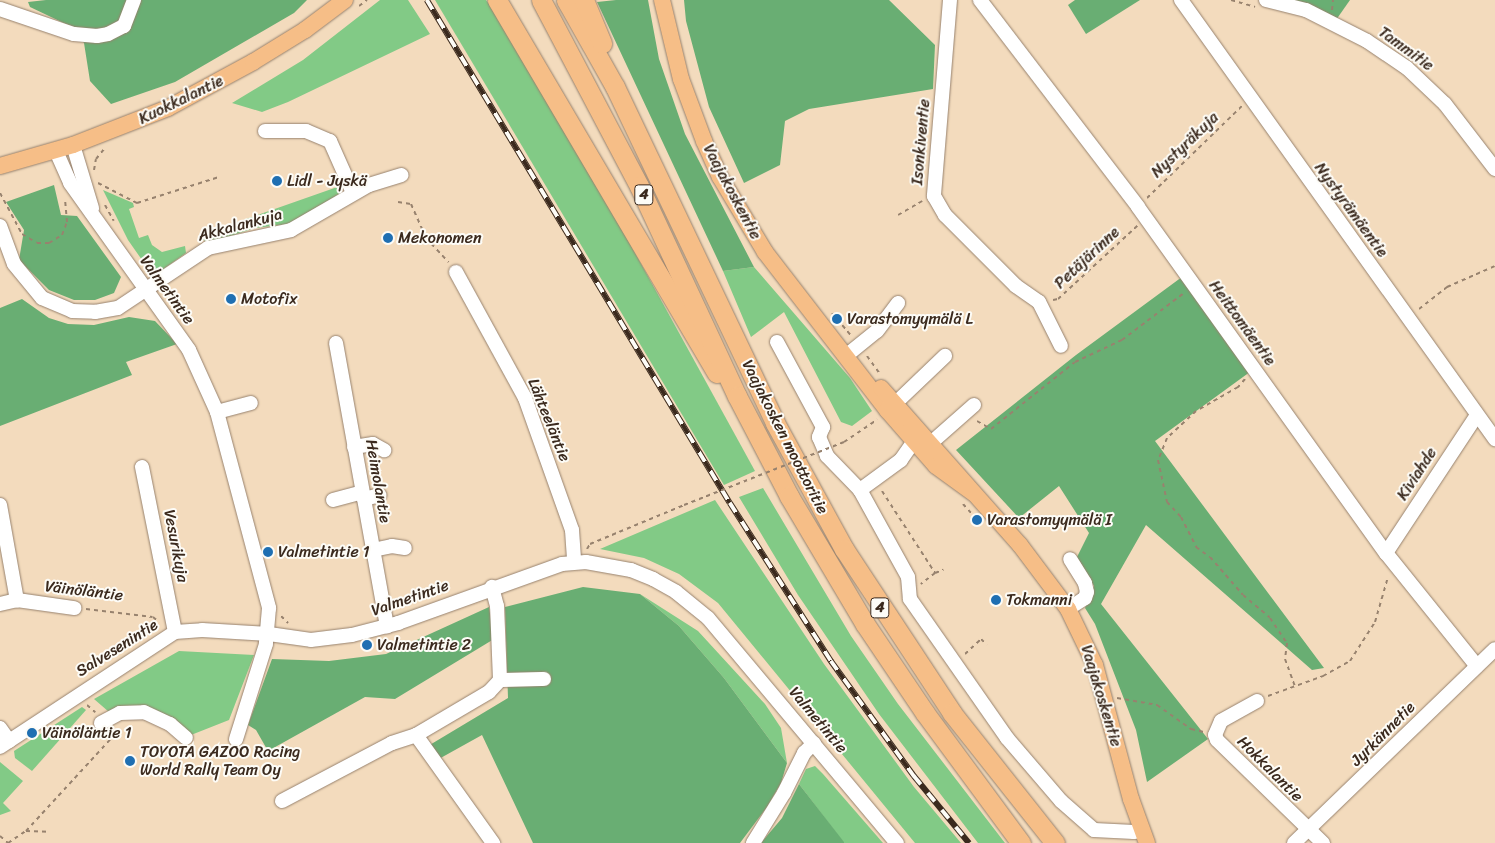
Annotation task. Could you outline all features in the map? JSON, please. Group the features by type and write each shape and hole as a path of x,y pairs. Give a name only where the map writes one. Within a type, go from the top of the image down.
{"highway":[{"path":"497,0 526,45 692,336 716,372 737,396"},
{"name":"Vaajakosken moottoritie","path":"541,0 640,186 737,396 794,504 865,624 926,713 1021,843"},
{"name":"Vaajakosken moottoritie","path":"566,0 615,88 775,423 844,549 952,713 1055,843"},
{"path":"584,0 605,51 615,88"}],"main road":[{"name":"Kuokkalantie","path":"2,166 73,146 134,122 211,86 305,30 345,0"},
{"name":"Vaajakoskentie","path":"662,0 681,79 708,150 740,213 887,410 923,442 950,479 973,493 1048,579 1068,609 1095,664 1144,836"}],"street":[{"path":"0,8 74,34 97,36 108,34 124,26 134,0"},
{"name":"Isonkiventie","path":"950,0 934,196 937,206 951,222 1016,286 1038,302"},
{"name":"Heittomäentie","path":"980,0 1142,213 1386,552 1477,666"},
{"name":"Nystyrämäentie","path":"1181,0 1249,99 1495,440"},
{"name":"Tammitie","path":"1266,0 1307,5 1367,41 1407,68 1445,104 1495,170"},
{"path":"265,131 306,130 330,142 353,193"},
{"name":"Valmetintie","path":"73,146 95,218"},
{"name":"Valmetintie","path":"56,151 70,183 189,350 217,412 267,598 269,634 311,640 352,635 387,626 492,587 574,562 631,570 692,604 708,618 897,843"},
{"name":"Akkalankuja","path":"0,226 14,264 29,285 42,298 72,311 95,312 118,308 208,248 291,230 353,193 386,178 401,175"},
{"name":"Lähteeläntie","path":"456,272 525,398 572,530 574,562"},
{"path":"1038,302 1061,346"},
{"path":"849,357 877,331 898,303"},
{"path":"777,342 823,427 819,437 827,456 860,490 908,577 910,599 1007,738 1061,802 1094,830 1134,832 1144,836"},
{"name":"Heimolantie","path":"336,343 387,626"},
{"path":"900,398 945,356"},
{"path":"217,412 251,403"},
{"path":"860,490 923,442 970,410"},
{"name":"Kiviahde","path":"1386,552 1477,415"},
{"path":"354,447 373,444 384,450"},
{"name":"Vesurikuja","path":"142,467 175,632"},
{"path":"333,500 363,495 380,495"},
{"path":"1,506 17,600"},
{"path":"373,550 392,546 405,548"},
{"path":"1068,609 1085,598 1087,592 1085,583 1070,559"},
{"path":"282,801 392,743 416,735 489,692 500,680 497,606 492,587"},
{"name":"Väinöläntie","path":"0,608 17,600 74,608"},
{"name":"Salvesenintie","path":"4,744 175,632 269,634"},
{"path":"236,739 269,634"},
{"name":"Jyrkännetie","path":"1294,843 1495,649"},
{"path":"500,680 544,679"},
{"name":"Hokkalantie","path":"1257,701 1221,721 1215,735 1308,831 1323,843"},
{"path":"101,723 120,713 144,712 170,724 186,738"},
{"path":"0,728 4,744"},
{"path":"416,735 494,843"},
{"path":"753,843 784,793 804,753 814,743"}],"path":[{"path":"1332,13 1333,0"},
{"name":"Nystyräkuja","path":"1142,213 1249,99"},
{"path":"98,183 137,203 219,176"},
{"path":"0,193 22,234 37,243 49,243 62,235 67,222 61,186 70,183"},
{"path":"898,215 922,201"},
{"path":"398,202 411,204 426,238 456,272"},
{"name":"Petäjärinne","path":"1038,302 1058,299 1142,213"},
{"path":"1407,318 1446,287 1495,266"},
{"path":"970,410 991,429 1075,362 1122,340 1194,286"},
{"path":"1254,369 1238,387 1196,412 1167,438 1158,460 1167,502 1181,517 1196,546 1210,557 1243,595 1270,618 1287,643 1285,659 1295,686"},
{"path":"586,551 590,544 862,434 882,415"},
{"path":"874,479 935,573"},
{"path":"1257,701 1350,661 1375,622 1385,582 1398,568"},
{"path":"914,591 935,573 943,570"},
{"name":"Väinöläntie","path":"74,608 153,617 162,625"},
{"path":"962,656 981,639 986,645"},
{"path":"1115,698 1157,705 1191,729 1215,735"},
{"path":"0,836 8,843 26,831 117,732"},
{"path":"26,831 49,832"}],"green space":[{"path":"46,0 307,0 294,13 175,82 111,104 90,81 84,43 72,27 30,7 28,2"},
{"path":"380,0 408,0 430,34 288,102 262,112 232,103 303,60"},
{"path":"435,0 486,0 489,4 573,140 755,471 724,485"},
{"path":"648,0 659,59 685,134 754,267 723,271 597,2"},
{"path":"684,0 889,0 935,45 933,89 809,109 785,121 780,165 744,183 709,107 686,21"},
{"path":"1075,0 1140,0 1086,34 1068,5"},
{"path":"1291,0 1350,0 1336,20"},
{"path":"54,185 61,215 77,216 121,277 114,293 95,300 74,300 49,290 19,260 24,230 6,202"},
{"path":"343,185 339,194 289,224 255,228 209,243 200,238 201,235"},
{"path":"103,190 133,203 134,207 129,209 139,238 148,235 152,245 162,252 185,246 186,253 162,270 149,270 128,240"},
{"path":"754,267 850,378 872,411 852,426 841,422 784,312 751,337 723,271"},
{"path":"1186,274 1254,369 1155,441 1324,668 1312,670 1146,525 1101,604 1208,739 1147,782 1136,730 1095,624 1085,608 1094,586 1077,557 1089,533 1059,486 1019,518 956,450 1076,355"},
{"path":"22,299 49,318 68,324 94,325 129,317 155,321 177,344 126,362 132,375 0,426 0,308"},
{"path":"763,488 851,636 898,704 1005,843 978,843 879,714 798,595 739,497"},
{"path":"715,500 824,664 914,787 961,843 915,843 718,603 679,574 644,558 600,549"},
{"path":"583,587 640,594 679,626 724,678 787,763 781,783 767,807 740,843 533,843 482,735 437,760 428,746 508,698 505,607"},
{"path":"640,594 698,631 765,704 781,728 787,763 724,678 679,626"},
{"path":"489,607 494,639 395,699 365,697 268,751 256,730 248,725 272,659 329,661 386,654"},
{"path":"179,651 254,655 229,720 191,735 169,716 109,712 94,699"},
{"path":"82,707 86,710 32,771 15,758 14,751"},
{"path":"0,762 23,781 3,803 11,811 0,815"},
{"path":"815,766 883,843 844,843 799,784 806,769"},
{"path":"799,784 844,843 761,843 782,818"}],"railway":[{"path":"427,0 730,503 831,661 914,776 969,843"}],"place":[{"name":"Lidl - Jyskä","path":"277,181"},
{"name":"Mekonomen","path":"388,238"},
{"name":"Motofix","path":"231,299"},
{"name":"Varastomyymälä L","path":"837,319"},
{"name":"Varastomyymälä I","path":"977,520"},
{"name":"Valmetintie 1","path":"268,552"},
{"name":"Tokmanni","path":"996,600"},
{"name":"Valmetintie 2","path":"367,645"},
{"name":"Väinöläntie 1","path":"32,733"},
{"name":"TOYOTA GAZOO Racing World Rally Team Oy","path":"130,761"}]}
